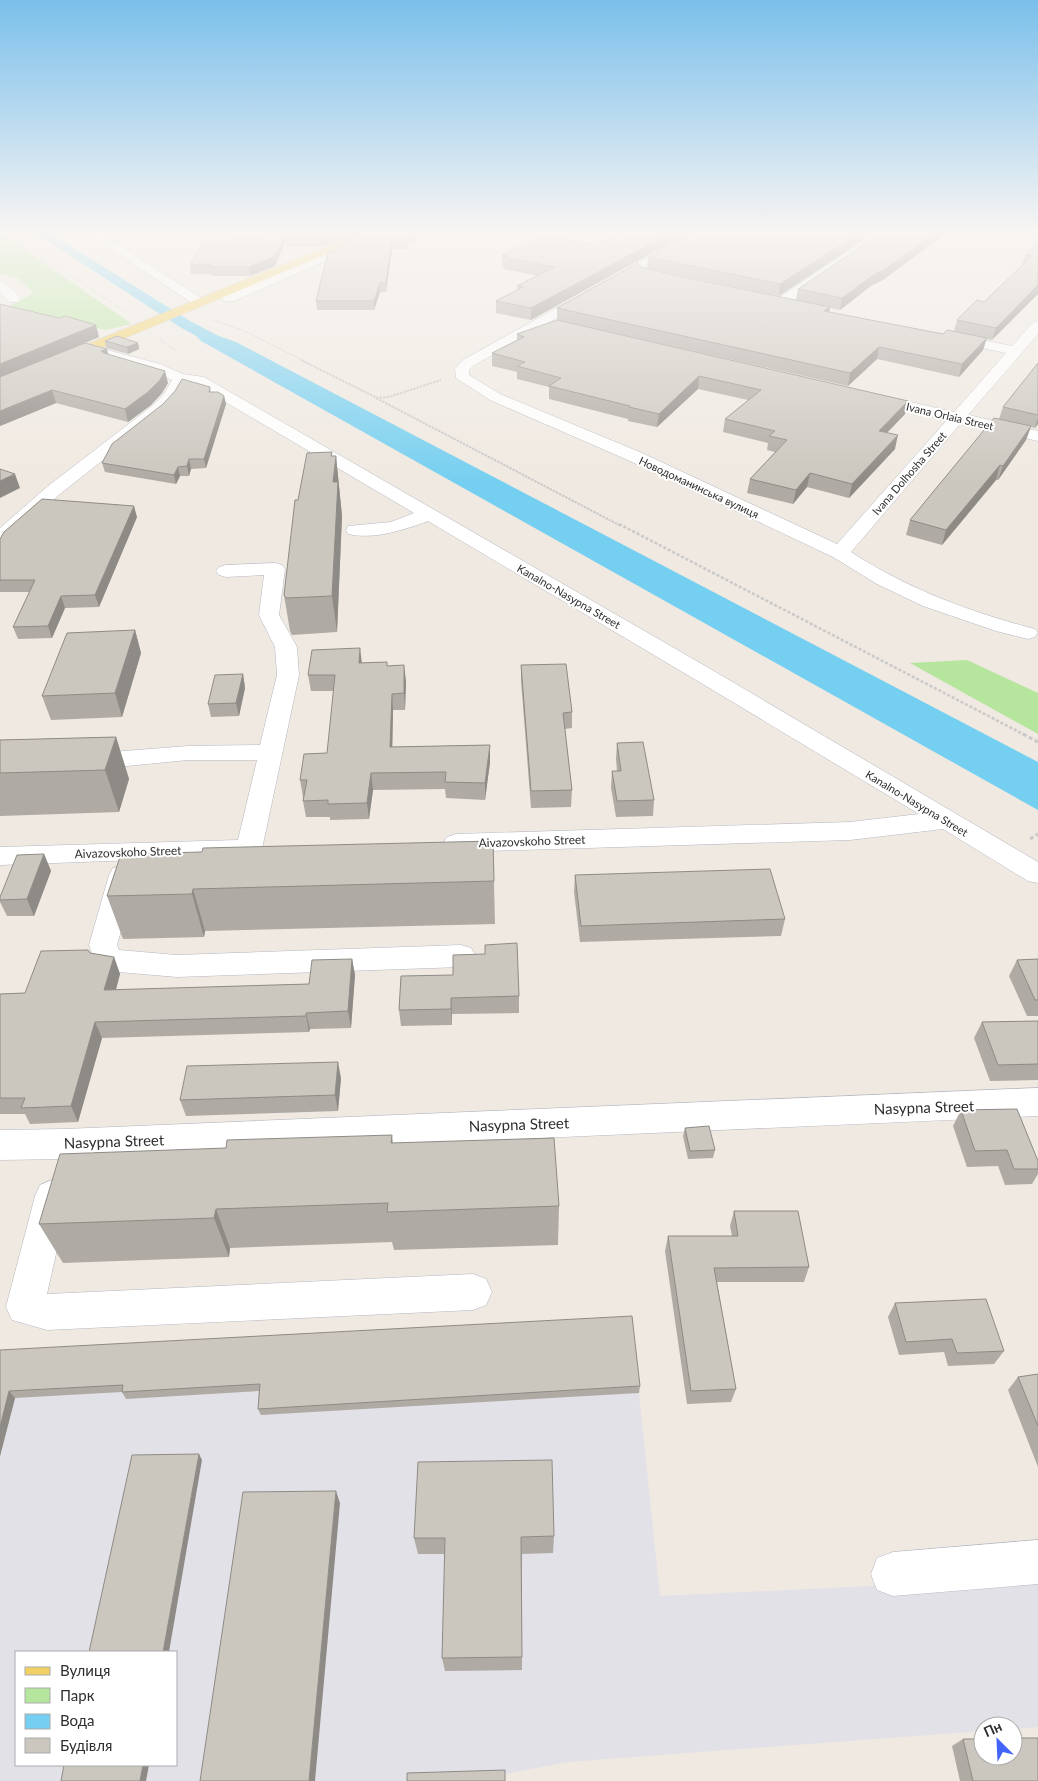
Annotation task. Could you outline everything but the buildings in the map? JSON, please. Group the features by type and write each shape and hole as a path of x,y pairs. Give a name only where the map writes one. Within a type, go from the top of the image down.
{"main road":[{"path":"0,385 169,315"}],"street":[{"path":"463,378 462,369 468,362 554,315"},
{"path":"540,323 560,327"},
{"name":"Ivana Dolhosha Street","path":"840,553 956,417 1038,325"},
{"path":"932,334 1016,351"},
{"name":"Kanalno-Nasypna Street","path":"88,348 155,367 180,378 199,380 708,677 944,820 1038,874"},
{"path":"0,538 54,490 158,409 171,396 180,378"},
{"name":"Новодоманинська вулиця","path":"463,378 495,396 636,457 840,553 861,568 903,590 989,624 1028,633"},
{"name":"Ivana Orlaia Street","path":"854,395 1038,436"},
{"path":"354,530 394,528 430,514"},
{"path":"60,765 188,754 271,752 288,675 286,647 269,615 275,569 226,571"},
{"name":"Aivazovskoho Street","path":"0,856 259,849 271,752"},
{"name":"Aivazovskoho Street","path":"437,844 850,831 944,820"},
{"path":"130,852 103,945 107,960 177,966 461,956"},
{"name":"Nasypna Street","path":"0,1145 65,1144 1038,1102"},
{"path":"65,1144 25,1307 47,1312 473,1292"},
{"path":"893,1574 1038,1562"}],"path":[{"path":"136,315 150,323"},
{"path":"209,318 242,330 376,398 1038,742"},
{"path":"376,398 389,397 453,377 463,378"}],"shaded area":[{"path":"0,1358 639,1393 660,1596 1038,1578 1038,1727 1023,1728 1023,1716 973,1716 973,1732 568,1762 505,1774 505,1781 0,1781"}],"green space":[{"path":"26,315 119,315 132,324 105,330"},
{"path":"967,660 1038,693 1038,734 910,663"}],"water":[{"path":"185,324 236,342 1038,762 1038,810 201,341"}],"waterway":[{"path":"171,315 222,344"}]}
